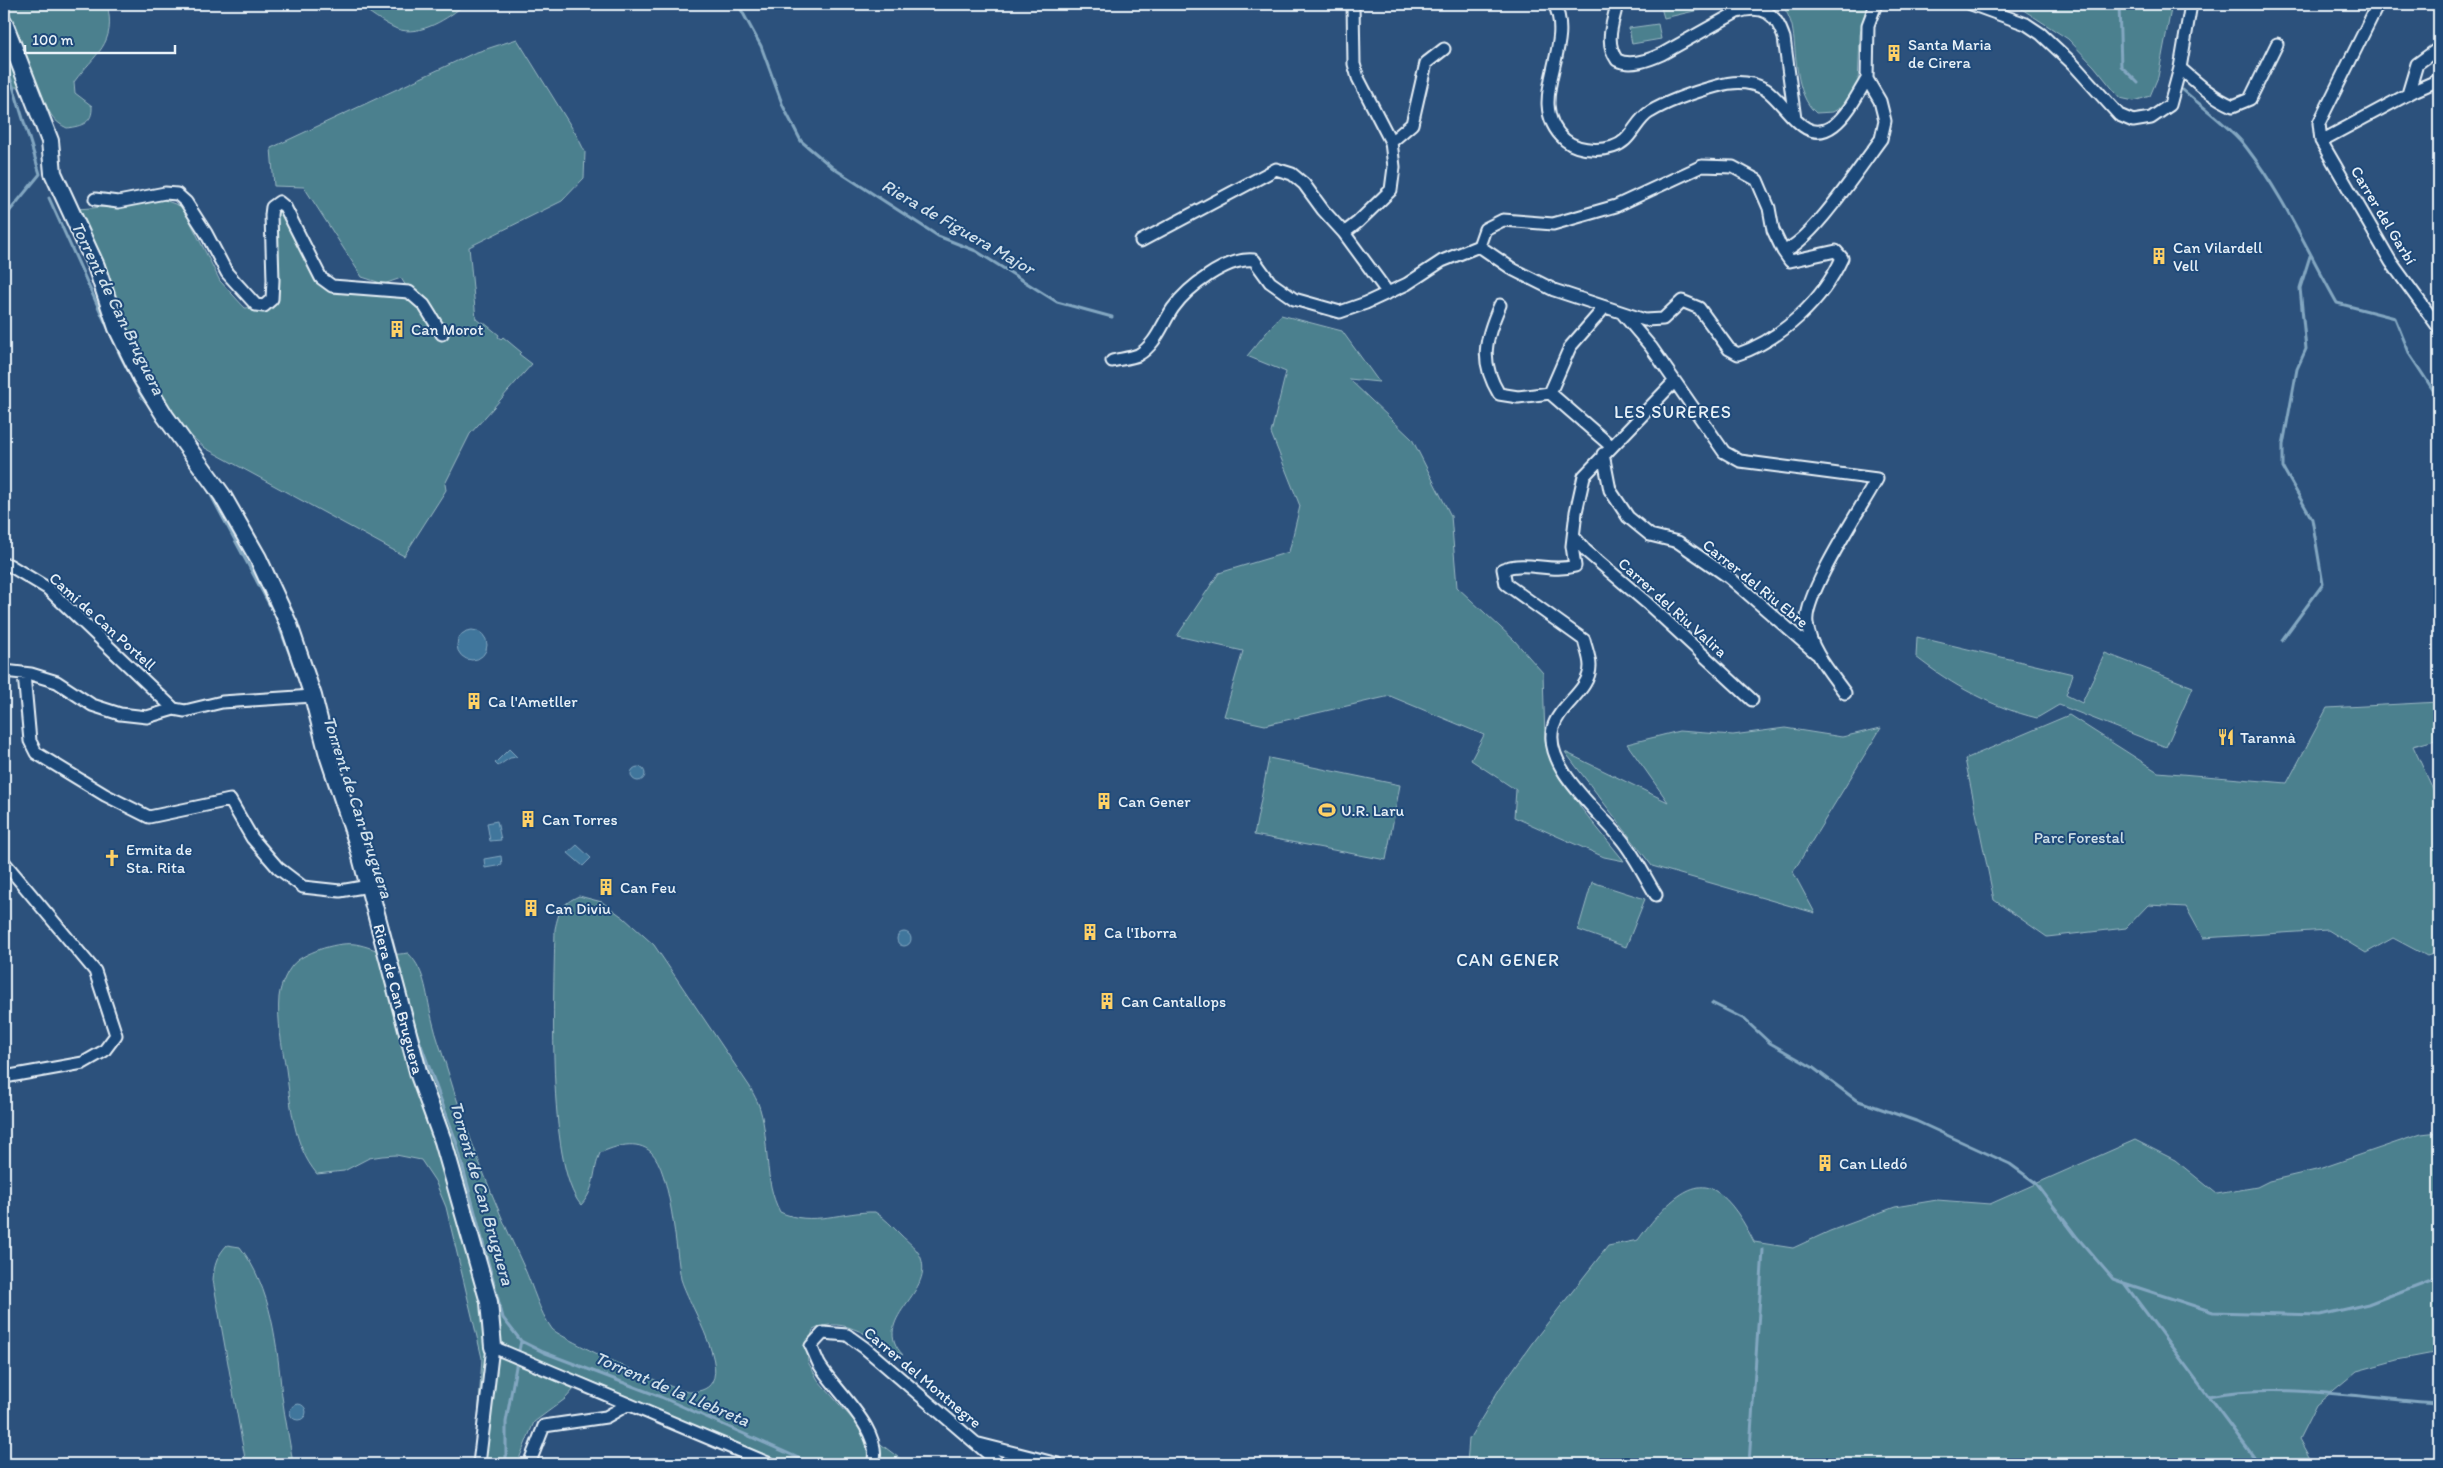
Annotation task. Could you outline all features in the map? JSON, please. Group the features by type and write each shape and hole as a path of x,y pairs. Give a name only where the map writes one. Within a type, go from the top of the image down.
{"street":[{"path":"1344,232 1358,222 1391,190 1394,167 1391,142 1358,78 1354,64 1353,4"},
{"path":"1554,4 1560,19 1561,37 1547,94 1549,110 1550,117 1560,135 1574,147 1598,149 1623,142 1648,112 1726,83 1748,83 1766,90 1807,130 1816,132 1834,126 1867,79"},
{"path":"1617,4 1609,39 1610,48 1617,60 1628,63 1651,59 1662,54 1737,12 1750,8 1767,12 1781,27 1784,38 1795,119"},
{"path":"1782,251 1791,249 1813,228 1881,139 1885,121 1880,101 1867,79 1868,25 1876,4"},
{"path":"1970,4 1984,11 2026,24 2041,34 2073,64 2119,116 2133,121 2152,118 2170,105 2180,68 2191,4"},
{"path":"2378,4 2319,123 2321,142 2408,94 2439,80"},
{"name":"Riera de Can Bruguera","path":"4,23 50,141 53,173 96,266 117,328 141,377 165,416 222,495 258,558 289,625 312,696 328,755 357,842 419,1075 443,1140 489,1302 493,1347"},
{"path":"2180,68 2200,87 2233,106 2250,99 2276,44"},
{"path":"2408,94 2417,64 2439,48"},
{"path":"1391,142 1412,124 1426,63 1444,49"},
{"name":"Carrer del Garbí","path":"2321,142 2391,262 2439,328"},
{"path":"1112,361 1138,355 1164,328 1173,309 1203,279 1245,259 1254,260 1270,282 1294,299 1340,312 1407,284 1442,261 1478,246 1485,229 1503,220 1553,224 1616,206 1702,166 1733,167 1757,180 1770,208 1773,230 1782,251 1790,261 1836,251 1842,258 1836,272 1801,315 1776,337 1738,354 1729,349 1699,308 1682,301 1662,319 1645,320 1554,290 1514,270 1478,246"},
{"path":"1141,241 1276,169 1292,174 1304,184 1323,210 1344,232 1388,293"},
{"path":"95,199 118,202 165,193 177,194 186,202 232,278 256,305 264,306 272,299 274,280 271,215 272,207 279,202 285,207 321,278 332,286 409,292 424,305 442,334"},
{"path":"1500,305 1491,326 1485,348 1490,378 1499,394 1518,397 1550,393 1612,446"},
{"path":"1550,393 1570,347 1605,307"},
{"path":"1622,313 1651,347 1724,452 1740,461 1877,480 1810,599 1806,622 1817,654 1845,693"},
{"path":"1656,895 1623,841 1584,799 1562,768 1552,746 1553,727 1561,711 1571,702 1583,684 1590,667 1584,640 1506,584 1504,569 1514,565 1563,569 1575,566 1572,546 1576,512 1584,476 1674,382"},
{"name":"Carrer del Riu Ebre","path":"1603,454 1610,490 1628,517 1650,535 1678,542 1730,578 1817,654"},
{"name":"Carrer del Riu Valira","path":"1574,537 1586,551 1647,603 1752,700"},
{"name":"Camí de Can Portell","path":"4,565 8,565 47,588 174,709"},
{"path":"4,671 31,674 56,682 92,705 120,714 147,717 174,709 185,711 222,702 312,696"},
{"path":"24,674 30,741 36,753 105,794 149,817 230,800 252,838 278,868 303,887 340,891 369,886"},
{"path":"4,862 96,971 116,1035 104,1052 83,1063 10,1076"},
{"name":"Carrer del Montnegre","path":"873,1464 875,1458 868,1428 820,1364 811,1346 823,1333 847,1335 865,1348 1000,1464"},
{"path":"479,1464 493,1347 770,1464"},
{"path":"529,1464 544,1426 606,1417 628,1405"},
{"path":"978,1444 1058,1464"}],"green space":[{"path":"4,4 107,4 109,29 106,39 102,48 74,82 75,93 92,106 91,116 86,123 67,128 59,123 49,111 41,92 33,84 4,89"},
{"path":"357,4 465,4 434,25 406,31 387,24"},
{"path":"1660,4 1725,4 1664,18"},
{"path":"1782,4 1867,4 1860,35 1858,85 1848,103 1833,112 1816,113 1804,95 1800,84 1792,26"},
{"path":"2014,4 2172,4 2158,77 2150,96 2134,101 2120,98 2094,66 2068,39"},
{"path":"1658,24 1661,39 1632,44 1629,28"},
{"path":"517,39 585,152 584,178 562,201 469,247 476,319 481,323 483,322 499,335 498,337 501,339 503,337 521,352 519,354 532,364 470,434 445,484 446,490 404,556 205,448 183,429 164,407 144,368 77,209 118,206 159,198 183,207 220,281 245,308 272,305 272,207 279,202 333,289 409,291 401,278 384,284 362,277 304,187 274,186 271,148 474,53"},
{"path":"1281,315 1342,331 1379,382 1349,379 1412,439 1451,516 1457,587 1514,640 1543,673 1545,740 1581,808 1624,861 1604,857 1514,817 1516,790 1471,760 1484,735 1390,696 1265,725 1224,716 1243,651 1177,636 1219,573 1289,552 1300,506 1271,433 1286,372 1247,356"},
{"path":"1917,637 2073,674 2066,695 2082,703 2105,653 2193,687 2166,747 2059,705 2037,718 1989,702 1944,677 1916,657"},
{"name":"Parc Forestal","path":"2439,702 2439,739 2413,746 2439,802 2439,952 2427,956 2393,938 2366,953 2328,930 2203,938 2186,907 2148,905 2126,928 2047,937 1994,900 1965,759 2069,715 2158,772 2287,783 2327,708"},
{"path":"1785,728 1842,737 1881,728 1793,872 1815,913 1652,866 1565,752 1668,802 1627,744 1679,731 1733,735"},
{"name":"U.R. Laru","path":"1269,758 1400,785 1386,860 1254,835"},
{"path":"1592,882 1645,899 1626,947 1578,930"},
{"path":"579,896 602,902 624,918 654,945 750,1087 759,1106 763,1122 771,1187 780,1212 804,1218 816,1218 875,1212 889,1223 920,1255 923,1271 919,1284 897,1318 893,1330 895,1342 903,1355 859,1331 836,1325 813,1330 807,1349 808,1362 818,1380 861,1429 907,1464 782,1464 584,1378 565,1399 534,1422 517,1464 475,1464 482,1358 446,1207 435,1181 421,1160 396,1155 382,1156 369,1158 344,1171 317,1174 303,1151 294,1124 280,1033 280,993 285,977 294,963 304,956 328,947 353,944 387,954 408,953 419,968 425,985 437,1038 481,1166 547,1322 552,1329 560,1334 595,1353 641,1374 689,1392 702,1390 712,1382 715,1372 714,1360 704,1331 681,1279 672,1212 658,1162 651,1152 645,1148 633,1145 619,1146 600,1153 589,1193 581,1205 570,1184 562,1153 554,1074 555,929 562,909 568,902"},
{"path":"2439,1132 2439,1352 2397,1360 2357,1371 2316,1405 2299,1439 2313,1464 1467,1464 1469,1439 1500,1388 1535,1339 1608,1246 1638,1240 1671,1202 1693,1189 1704,1187 1721,1194 1737,1213 1754,1242 1793,1248 1830,1231 1895,1207 1937,1200 1990,1204 2135,1140 2175,1160 2217,1194 2257,1187 2269,1181 2316,1170 2421,1134"},
{"path":"227,1245 240,1247 251,1263 266,1299 275,1338 283,1405 293,1464 246,1464 213,1280 217,1261"}],"water":[{"path":"472,630 483,634 487,645 483,656 472,660 461,656 457,645 461,634"},
{"path":"509,749 517,757 510,758 498,766 495,763"},
{"path":"638,767 643,769 645,774 643,779 638,781 633,779 631,774 633,769"},
{"path":"497,821 501,840 490,841 487,823"},
{"path":"577,845 591,858 583,866 568,853"},
{"path":"501,856 502,865 485,868 484,859"},
{"path":"901,932 907,932 911,939 907,946 901,946 897,942 897,936"},
{"path":"295,1404 301,1404 306,1409 304,1418 295,1420 290,1415 290,1409"}],"waterway":[{"name":"Riera de Figuera Major","path":"738,4 761,46 783,106 801,141 833,168 938,236 976,251 1057,302 1112,317"},
{"path":"2119,4 2121,66 2138,83"},
{"path":"4,57 40,174 4,218"},
{"path":"2183,90 2233,132 2246,147 2272,184 2337,303 2395,318 2410,355 2439,399"},
{"name":"Torrent de Can Bruguera","path":"49,198 120,355 142,397 150,406"},
{"path":"2282,640 2323,584 2312,519 2283,468 2283,445 2297,369 2306,349 2300,288 2310,256"},
{"name":"Torrent de Can Bruguera","path":"205,484 275,615 304,693"},
{"path":"1712,1003 1744,1019 1770,1043 1812,1067 1856,1100 1916,1121 2010,1164 2036,1183 2076,1236 2113,1279 2124,1283 2259,1464"},
{"name":"Torrent de Can Bruguera","path":"413,1023 456,1141 503,1318 521,1341 518,1355"},
{"path":"1749,1464 1763,1250"},
{"path":"2124,1283 2213,1312 2320,1315 2368,1304 2439,1277"},
{"name":"Torrent de la Llebreta","path":"521,1341 543,1352 661,1397 812,1464"},
{"name":"Torrent de Can Bruguera","path":"506,1464 506,1422 517,1361"},
{"path":"2208,1396 2237,1392 2294,1391 2439,1403"}],"place":[{"name":"Santa Maria de Cirera","path":"1894,53"},
{"name":"Can Vilardell Vell","path":"2159,256"},
{"name":"Can Morot","path":"397,329"},
{"name":"Ca l'Ametller","path":"474,701"},
{"name":"Tarannà","path":"2226,737"},
{"name":"Can Gener","path":"1104,801"},
{"name":"U.R. Laru","path":"1327,810"},
{"name":"Can Torres","path":"528,819"},
{"name":"Ermita de Sta. Rita","path":"112,858"},
{"name":"Can Feu","path":"606,887"},
{"name":"Can Diviu","path":"531,908"},
{"name":"Ca l'Iborra","path":"1090,932"},
{"name":"Can Cantallops","path":"1107,1001"},
{"name":"Can Lledó","path":"1825,1163"}],"district":[{"name":"LES SURERES","path":"1673,412"},
{"name":"CAN GENER","path":"1508,960"}]}
